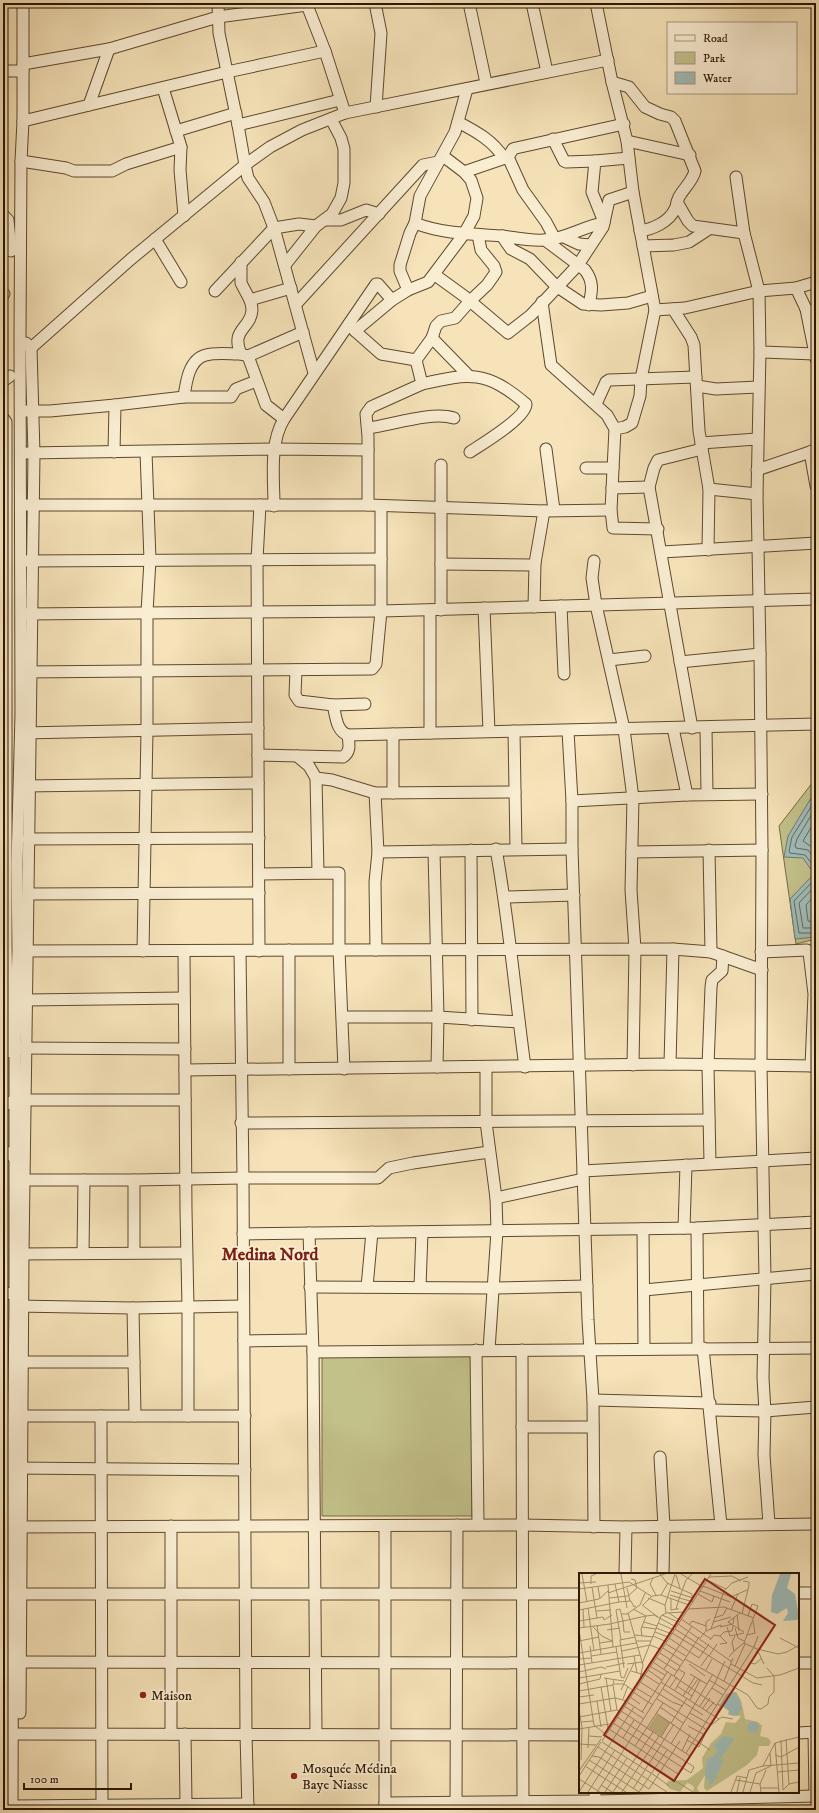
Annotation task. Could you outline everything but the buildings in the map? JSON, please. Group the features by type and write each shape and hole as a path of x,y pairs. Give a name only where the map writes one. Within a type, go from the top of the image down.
{"street":[{"path":"12,251 21,161 23,121 23,3"},
{"path":"218,3 219,33 248,178 264,202 274,228 314,373"},
{"path":"375,3 381,33 376,107"},
{"path":"469,3 486,83"},
{"path":"532,3 547,72"},
{"path":"596,3 612,82 624,124 633,192 655,310 641,379 640,396 632,423 625,427 615,429"},
{"path":"3,71 109,49 218,17 308,4 345,113"},
{"path":"89,106 109,49"},
{"path":"23,121 227,72 325,51"},
{"path":"31,348 155,239 245,165 270,147 302,130 345,113 467,89 486,83 608,60"},
{"path":"612,82 629,87 645,107 675,121 690,155 695,171 694,177 679,197 673,213 653,229 640,231"},
{"path":"163,88 181,147 180,170 184,216"},
{"path":"408,290 400,271 400,265 410,233 415,223 420,196 455,132 467,89"},
{"path":"238,125 340,100"},
{"path":"176,131 236,113"},
{"path":"285,266 320,223 332,214 341,198 344,183 344,149 341,138 331,118"},
{"path":"458,122 492,142 506,158 523,190 546,222 555,238 581,260 592,281 589,305"},
{"path":"464,172 506,158 514,149 624,124"},
{"path":"553,139 564,160 595,161 629,158"},
{"path":"627,141 690,155"},
{"path":"21,161 66,168 74,171 112,171 126,164 181,147"},
{"path":"296,304 423,165 440,159 464,172 475,189 477,198 474,216 464,234 435,275 427,283 408,290 352,328"},
{"path":"595,161 592,192 604,223"},
{"path":"736,176 744,234 759,291 760,352 757,439 757,547 760,601 762,794 762,1161 765,1278 763,1378 765,1411 764,1455 769,1524"},
{"path":"596,200 609,200 633,192"},
{"path":"435,275 470,301 508,334 521,324 581,260 585,245 600,231 604,223 609,200"},
{"path":"677,202 688,220 698,228 744,234"},
{"path":"215,291 274,228 342,220 366,210 379,214"},
{"path":"3,215 8,220 20,337 20,453 27,505 24,786 17,865 26,1000 13,1102 14,1157 19,1180"},
{"path":"666,220 688,220"},
{"path":"415,223 430,228 464,234 555,238 585,245"},
{"path":"555,238 604,223"},
{"path":"643,246 682,244 693,240 709,229"},
{"path":"416,360 432,338 436,326 441,322 456,318 470,301 487,285 496,272 494,266 482,252 478,235"},
{"path":"502,236 511,249 530,259 556,286 578,302 589,305 628,302 652,296"},
{"path":"155,239 181,282"},
{"path":"241,262 241,282 250,300 252,310 237,342 266,404 284,419"},
{"path":"655,310 674,309 759,291 796,288 816,282"},
{"path":"274,506 275,449 277,435 284,419 314,373 352,328 377,283 392,300"},
{"path":"250,300 291,288"},
{"path":"760,352 815,356 806,309 796,288"},
{"path":"542,302 551,365 610,417 615,429 612,488 613,528 658,529"},
{"path":"674,309 693,340 702,446 709,489 708,550"},
{"path":"806,309 816,314"},
{"path":"352,328 380,354 416,360"},
{"path":"184,397 190,370 198,360 206,355 244,355 303,332"},
{"path":"20,337 31,348 34,454 21,539 26,561 21,580 25,618"},
{"path":"432,338 468,375"},
{"path":"416,360 422,384"},
{"path":"368,505 368,428 366,414 371,407 422,384 468,375 484,378 500,385 526,404 526,408 523,413 496,435 470,452"},
{"path":"596,404 606,382 609,380 641,379 697,381 716,389 758,387"},
{"path":"21,411 116,405 184,397 231,397 236,389 256,380"},
{"path":"114,452 116,405"},
{"path":"368,428 434,416 454,418"},
{"path":"3,418 6,422 4,467 4,943 19,1180 18,1362 13,1412 17,1468 12,1531 17,1594 15,1808 182,1806 248,1807 246,1734 246,1526 240,951"},
{"path":"692,728 650,487 654,468 658,460 702,446 757,439"},
{"path":"20,453 34,454 275,449 368,450"},
{"path":"534,607 535,563 549,511 546,449"},
{"path":"757,470 813,451 816,486"},
{"path":"143,951 146,838 147,612 150,560 146,452"},
{"path":"430,733 436,610 441,564 441,465"},
{"path":"586,468 613,468"},
{"path":"612,488 650,487"},
{"path":"709,489 757,494"},
{"path":"27,505 368,505 549,511 612,510"},
{"path":"259,951 257,560 260,506"},
{"path":"26,672 372,669 376,664 381,611 381,506"},
{"path":"4,538 21,539"},
{"path":"662,552 816,543"},
{"path":"26,561 381,559"},
{"path":"594,561 592,578 596,605 624,729 633,798 631,890 635,949 633,1065"},
{"path":"441,564 484,566 535,563"},
{"path":"4,582 21,580"},
{"path":"4,627 25,618 147,612 436,610 816,599"},
{"path":"561,606 564,674"},
{"path":"484,608 489,731"},
{"path":"680,662 760,654"},
{"path":"609,660 645,656"},
{"path":"296,670 295,695 300,701 333,705 365,704"},
{"path":"25,733 21,714 26,672"},
{"path":"333,705 339,728 342,733 348,735 489,731 761,727 816,724"},
{"path":"4,716 21,714"},
{"path":"25,733 258,728"},
{"path":"673,728 687,795"},
{"path":"706,728 707,794"},
{"path":"514,731 516,849"},
{"path":"568,731 572,800 572,849 589,1349 593,1400 594,1527"},
{"path":"393,734 393,793"},
{"path":"258,755 343,757 347,754 349,749 348,735"},
{"path":"297,756 309,766 316,778 318,873"},
{"path":"316,778 332,780 375,793 514,792"},
{"path":"24,786 258,783"},
{"path":"20,1048 22,951 28,894 28,839 24,786"},
{"path":"375,793 378,852 375,882 376,950"},
{"path":"572,800 707,794 762,794"},
{"path":"28,839 259,838"},
{"path":"378,852 572,849"},
{"path":"471,850 472,1020"},
{"path":"496,850 505,897 525,1067"},
{"path":"709,850 712,952"},
{"path":"632,852 762,850"},
{"path":"434,851 438,1018 437,1068"},
{"path":"259,874 339,873 344,1068"},
{"path":"28,894 259,893"},
{"path":"505,897 574,895"},
{"path":"22,951 673,949 712,952 762,970"},
{"path":"670,1064 673,949"},
{"path":"289,950 289,1069"},
{"path":"185,1070 525,1067 670,1064 708,1066 813,1066 814,994 809,952 807,950 761,952"},
{"path":"184,951 188,1416"},
{"path":"710,1163 708,1066 711,987 712,980 722,971 723,956"},
{"path":"26,1000 184,998"},
{"path":"343,1019 346,1017 438,1018 519,1022"},
{"path":"20,1048 185,1049"},
{"path":"486,1067 486,1122 496,1198 497,1231 489,1350"},
{"path":"13,1102 185,1100"},
{"path":"242,1122 709,1120"},
{"path":"3,1150 14,1157"},
{"path":"19,1180 378,1178 389,1168 489,1152"},
{"path":"496,1198 583,1175 710,1163 816,1158"},
{"path":"684,1228 686,1165"},
{"path":"83,1253 84,1180"},
{"path":"134,1180 134,1253"},
{"path":"243,1234 697,1228 763,1226 816,1222"},
{"path":"697,1228 697,1285 700,1348 710,1406 721,1525"},
{"path":"643,1229 644,1348"},
{"path":"367,1287 372,1232"},
{"path":"420,1287 422,1232"},
{"path":"309,1233 313,1352 313,1526 316,1734"},
{"path":"19,1254 186,1253"},
{"path":"19,1254 15,1294 19,1306"},
{"path":"644,1290 816,1274"},
{"path":"310,1288 494,1288 587,1286"},
{"path":"3,1293 15,1294"},
{"path":"19,1306 133,1308 244,1306"},
{"path":"133,1308 135,1416"},
{"path":"244,1341 312,1340"},
{"path":"313,1352 644,1348 816,1348"},
{"path":"476,1350 478,1525"},
{"path":"522,1350 523,1806"},
{"path":"18,1362 134,1362"},
{"path":"593,1400 710,1406 765,1411 816,1407"},
{"path":"13,1412 101,1416 245,1416"},
{"path":"101,1416 102,1807"},
{"path":"522,1427 593,1427"},
{"path":"660,1457 664,1526 662,1573"},
{"path":"17,1468 245,1470"},
{"path":"12,1531 102,1526 522,1525 626,1527 814,1524"},
{"path":"456,1806 457,1525"},
{"path":"171,1526 171,1734"},
{"path":"385,1526 385,1806 523,1806 595,1801 815,1796 815,1732 799,1732"},
{"path":"625,1573 626,1527"},
{"path":"799,1593 816,1593"},
{"path":"17,1594 579,1594"},
{"path":"16,1662 579,1663"},
{"path":"799,1663 816,1663"},
{"path":"16,1734 579,1735"},
{"path":"182,1806 184,1734"}],"green space":[{"path":"816,778 816,939 796,944 779,826"},
{"path":"322,1354 473,1356 472,1516 322,1516"}],"water":[{"path":"816,793 816,937 795,939 790,899 814,874 803,858 784,857 788,836 811,798"}],"place":[{"name":"Maison","path":"143,1695"},
{"name":"Mosquée Médina Baye Niasse","path":"294,1776"}],"district":[{"name":"Medina Nord","path":"270,1254"}]}
